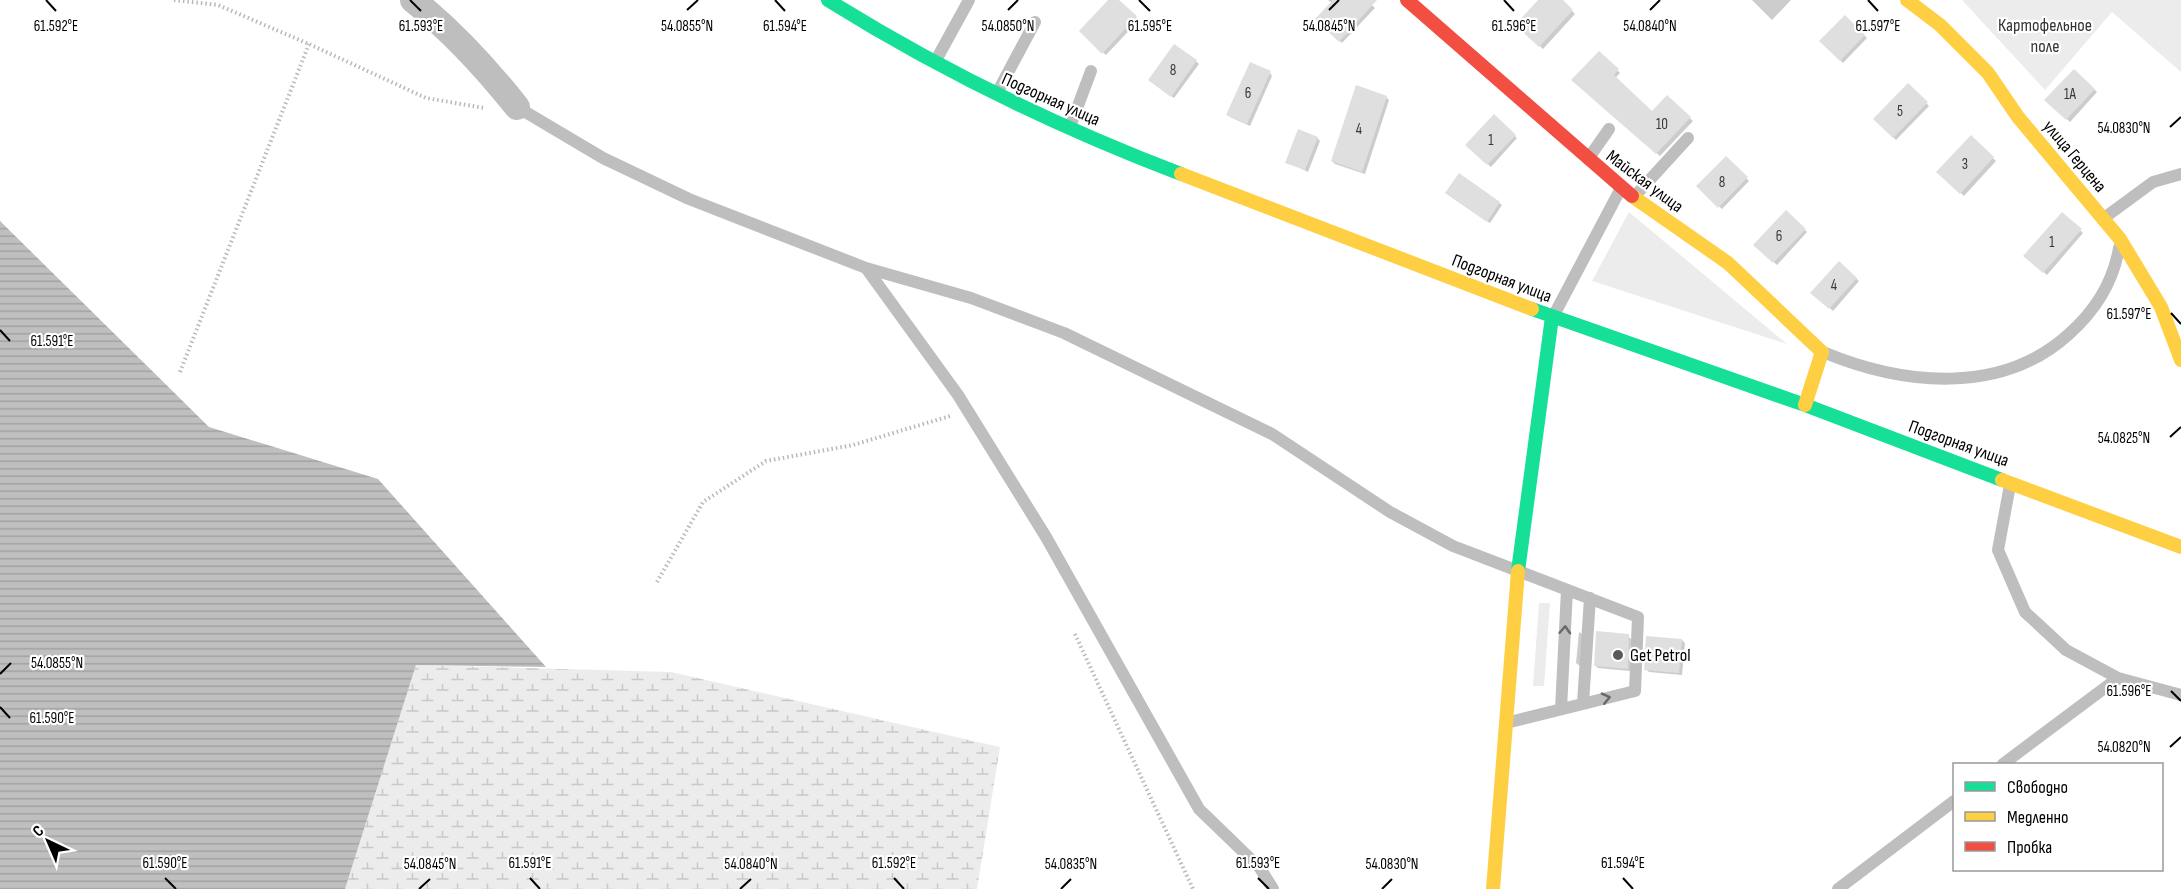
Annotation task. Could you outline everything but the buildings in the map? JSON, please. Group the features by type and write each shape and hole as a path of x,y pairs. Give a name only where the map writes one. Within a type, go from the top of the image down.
{"street":[{"path":"413,0 442,23 517,107"},
{"name":"Подгорная улица","path":"828,0 934,63 1069,128 1137,157 1552,317 1805,405 2011,481 2181,548"},
{"name":"Майская улица","path":"1407,0 1621,189 1728,263 1822,352"},
{"name":"улица Герцена","path":"1907,0 1940,25 1988,73 2018,117 2120,239 2161,307 2181,360"},
{"path":"1922,0 1940,25"},
{"path":"1493,889 1508,722 1518,572 1552,317"},
{"path":"1805,405 1822,352"}],"lane":[{"path":"934,63 969,0"},
{"path":"996,94 1035,22"},
{"path":"1069,128 1091,71"},
{"path":"517,107 603,158 688,199 866,268 971,298 1064,333 1272,434 1390,512 1453,546 1638,617 1635,691 1508,722"},
{"path":"1587,159 1609,129"},
{"path":"1633,198 1688,138"},
{"path":"2103,218 2153,182 2181,174"},
{"path":"1552,317 1621,189"},
{"path":"1822,352 1857,366 1894,375 1964,379 1991,376 2018,368 2059,344 2095,306 2115,269 2120,239"},
{"path":"866,268 968,411 1046,537 1199,809 1260,868 1273,889"},
{"path":"2011,481 1998,550 2025,612 2066,650 2118,678 2181,695"},
{"path":"1561,709 1567,590"},
{"path":"1583,703 1590,598"},
{"path":"2006,763 2118,678"},
{"path":"1838,889 1953,802"}],"path":[{"path":"174,0 218,5 426,98 475,108 517,107"},
{"path":"180,372 309,44"},
{"path":"657,582 703,502 766,461 853,445 968,411"},
{"path":"1075,632 1193,889"}],"green space":[{"name":"Картофельное поле","path":"1962,0 2181,0 2181,72 2112,12 2045,90"},
{"path":"1629,212 1787,344 1592,281"},
{"path":"1539,603 1550,603 1544,686 1533,686"},
{"path":"416,665 671,672 1000,747 977,889 345,889"}],"shaded area":[{"path":"0,221 209,427 378,479 546,667 416,665 345,889 0,889"}],"traffic: fast":[{"path":"828,0 870,26 1000,96 1090,137 1181,174"},
{"path":"1532,309 1805,405 2002,480"},
{"path":"1518,571 1552,317"}],"traffic: slow":[{"path":"1907,0 1940,25 1988,73 2018,117 2120,239 2161,307 2181,360"},
{"path":"1181,174 1532,309"},
{"path":"1632,196 1728,263 1822,352 1805,405"},
{"path":"2002,480 2181,547"},
{"path":"1493,889 1518,571"}],"traffic: jam":[{"path":"1407,0 1632,196"}],"place":[{"name":"Get Petrol","path":"1618,655"}]}
